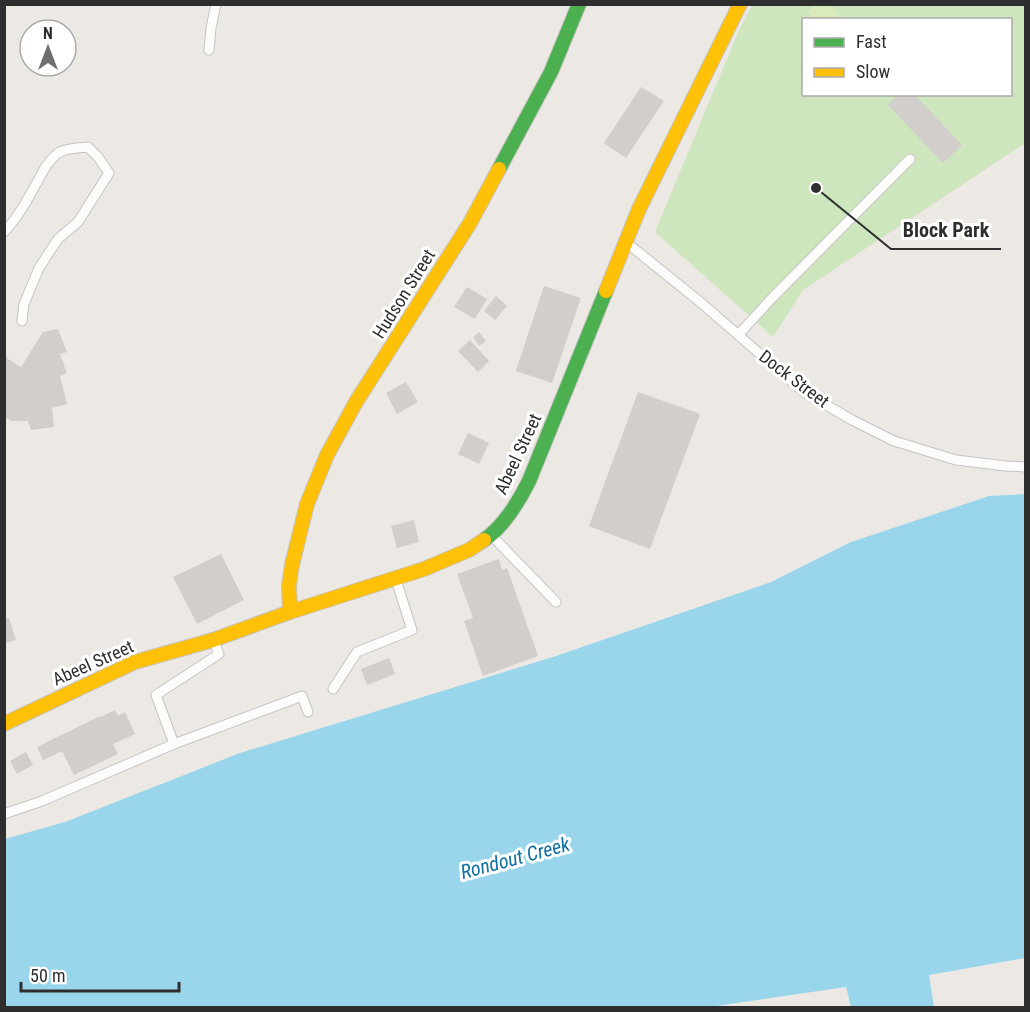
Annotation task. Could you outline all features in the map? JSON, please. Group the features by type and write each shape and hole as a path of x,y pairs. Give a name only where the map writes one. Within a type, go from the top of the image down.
{"street":[{"name":"Hudson Street","path":"290,612 289,585 292,565 307,504 327,455 356,402 470,224 550,72 579,4"},
{"name":"Abeel Street","path":"4,724 135,662 213,640 290,612 424,569 469,550 491,535 518,502 529,480 642,202 741,4"}],"lane":[{"path":"209,50 216,4"},
{"path":"4,232 23,207 46,166 59,153 88,147 109,173 78,222 58,239 39,268 24,304 22,321"},
{"path":"739,334 910,159"},
{"name":"Dock Street","path":"626,241 739,334 804,392 852,420 894,441 957,460 1026,467"},
{"path":"491,535 556,602"},
{"path":"333,689 357,652 412,630 395,578"},
{"path":"174,744 156,695 219,654 213,640"},
{"path":"4,814 42,801 174,744 302,696 308,712"}],"green space":[{"path":"816,4 830,5 843,18 813,18 807,13"},
{"path":"752,5 1025,5 1025,143 803,290 773,337 655,232 739,30"}],"water":[{"name":"Rondout Creek","path":"1025,494 1025,958 929,975 934,1007 851,1007 846,987 703,1008 5,1007 5,839 65,822 240,753 553,657 771,582 851,542 989,496"}],"building":[{"path":"641,87 664,101 626,158 604,143"},
{"path":"896,96 916,96 962,145 943,163 888,105"},
{"path":"544,286 581,298 552,383 516,371"},
{"path":"467,287 487,299 475,319 454,307"},
{"path":"496,296 507,306 495,320 484,311"},
{"path":"58,329 67,352 60,354 67,373 60,376 67,404 52,408 54,427 31,430 28,421 12,421 4,417 4,351 8,359 21,367 43,332"},
{"path":"479,332 486,341 479,346 473,337"},
{"path":"470,340 489,361 478,372 458,351"},
{"path":"406,382 418,402 397,414 386,393"},
{"path":"638,392 700,414 650,549 589,526"},
{"path":"468,433 489,443 479,464 458,454"},
{"path":"414,520 419,542 397,548 391,526"},
{"path":"221,554 244,600 197,624 173,577"},
{"path":"499,559 502,570 507,568 538,656 483,676 464,621 473,618 457,574"},
{"path":"9,618 16,640 4,644 4,619"},
{"path":"389,658 395,674 367,685 361,669"},
{"path":"115,710 118,716 125,712 135,734 113,744 118,754 74,775 62,751 43,760 37,747"},
{"path":"26,752 33,765 17,774 10,761"}],"traffic: fast":[{"path":"499,169 551,72 579,4"},
{"path":"484,540 504,521 529,481 606,291"}],"traffic: slow":[{"path":"606,291 639,209 740,4"},
{"path":"290,612 289,585 292,565 307,504 327,455 356,402 470,223 499,169"},
{"path":"4,724 135,662 213,640 290,612 424,569 469,550 484,540"}],"place":[{"name":"Block Park","path":"816,188"}]}
